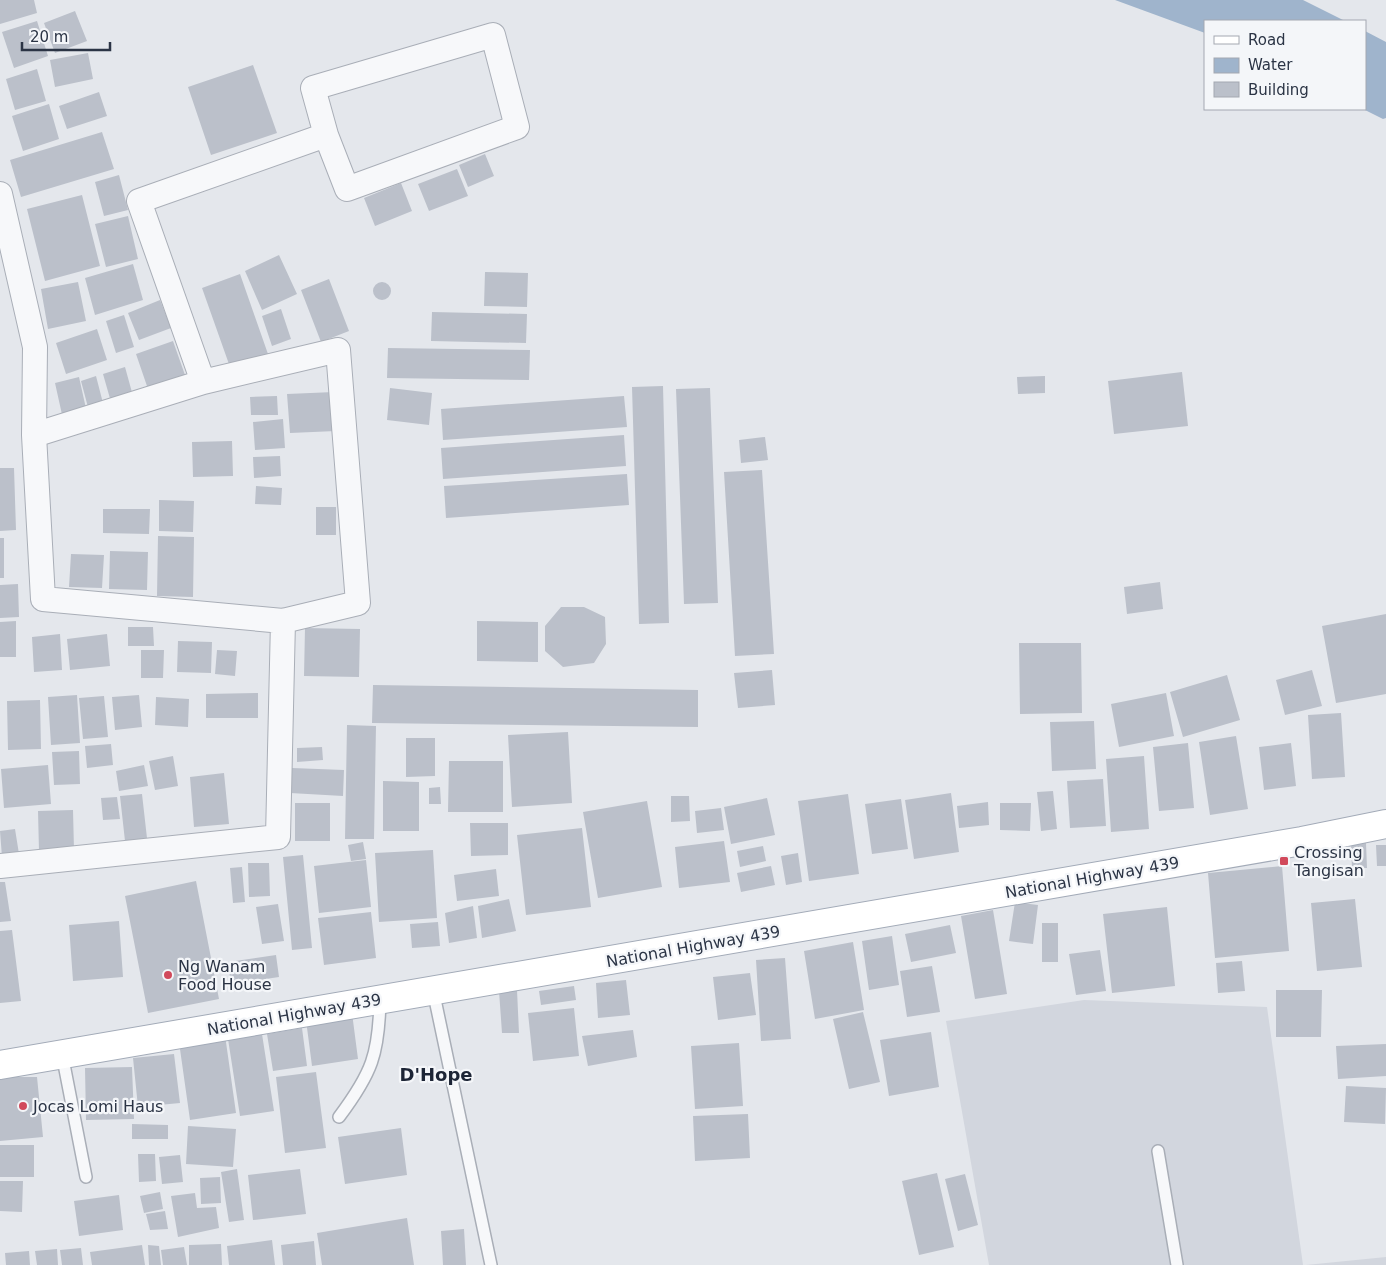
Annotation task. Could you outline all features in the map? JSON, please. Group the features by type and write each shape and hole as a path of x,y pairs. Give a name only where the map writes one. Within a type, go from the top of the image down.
{"main road":[{"name":"National Highway 439","path":"0,1065 1302,841 1386,824"}],"street":[{"path":"493,35 517,127 346,190 326,135 313,88 493,35"},
{"path":"203,382 139,201 326,135"},
{"path":"0,194 35,347 34,435 43,600 283,621 358,604 338,350 203,382 34,435"},
{"path":"0,866 278,836 283,621"}],"lane":[{"path":"433,990 491,1265"},
{"path":"339,1117 362,1086 373,1062 380,1024 380,999"},
{"path":"62,1054 86,1177"},
{"path":"1158,1150 1177,1265"}],"shaded area":[{"path":"1084,1000 1267,1007 1303,1265 989,1265 946,1021"},
{"path":"1386,1257 1386,1265 1306,1265"}],"water":[{"path":"1115,0 1303,0 1343,20 1204,20 1204,33"},
{"path":"1366,32 1386,42 1386,118 1383,119 1365,110"}],"building":[{"path":"0,0 34,0 37,13 0,24"},
{"path":"75,11 87,41 55,53 44,23"},
{"path":"37,21 48,56 14,68 2,32"},
{"path":"88,53 93,79 55,87 50,60"},
{"path":"253,65 277,133 211,155 188,87"},
{"path":"37,69 46,101 15,110 6,79"},
{"path":"99,92 107,116 67,129 59,106"},
{"path":"49,104 59,139 23,151 12,116"},
{"path":"102,132 114,169 21,197 10,160"},
{"path":"485,154 494,176 468,187 459,165"},
{"path":"457,169 468,196 429,211 418,184"},
{"path":"119,175 128,210 104,216 95,182"},
{"path":"401,183 412,211 375,226 364,198"},
{"path":"82,195 100,266 45,281 27,209"},
{"path":"128,216 138,259 106,267 95,224"},
{"path":"279,255 297,294 262,310 245,271"},
{"path":"133,264 143,300 95,315 85,278"},
{"path":"485,272 528,273 527,307 484,306"},
{"path":"240,274 268,354 230,367 202,288"},
{"path":"329,279 349,331 321,342 301,290"},
{"path":"78,282 86,321 48,329 41,289"},
{"path":"378,282 386,282 391,287 389,298 378,300 373,295 373,287"},
{"path":"160,300 171,328 139,340 128,313"},
{"path":"281,309 291,339 272,346 262,316"},
{"path":"432,312 527,314 526,343 431,341"},
{"path":"124,315 134,347 116,353 106,321"},
{"path":"97,329 107,360 66,374 56,343"},
{"path":"173,341 185,375 148,389 136,354"},
{"path":"388,348 530,350 529,380 387,378"},
{"path":"125,367 133,396 111,402 103,374"},
{"path":"1182,372 1188,426 1114,434 1108,381"},
{"path":"96,376 104,407 89,411 81,381"},
{"path":"1045,376 1045,393 1018,394 1017,377"},
{"path":"79,377 87,413 63,419 55,383"},
{"path":"663,386 669,623 639,624 632,387"},
{"path":"390,388 432,393 429,425 387,420"},
{"path":"710,388 718,603 684,604 676,389"},
{"path":"334,392 336,431 290,433 287,394"},
{"path":"277,396 278,415 251,415 250,397"},
{"path":"624,396 627,427 443,440 441,409"},
{"path":"283,419 285,448 255,450 253,422"},
{"path":"624,435 626,466 443,479 441,448"},
{"path":"765,437 768,460 741,463 739,440"},
{"path":"232,441 233,476 193,477 192,442"},
{"path":"280,456 281,476 254,478 253,457"},
{"path":"0,468 14,468 16,530 0,531"},
{"path":"762,470 774,654 735,656 724,472"},
{"path":"627,474 629,505 446,518 444,486"},
{"path":"256,486 282,488 281,505 255,504"},
{"path":"159,500 194,501 193,532 159,531"},
{"path":"316,507 336,507 336,535 316,535"},
{"path":"103,509 150,509 149,534 103,533"},
{"path":"158,536 194,537 193,597 157,596"},
{"path":"0,538 4,538 4,578 0,578"},
{"path":"110,551 148,552 147,590 109,589"},
{"path":"71,554 104,555 102,588 69,587"},
{"path":"1160,582 1163,609 1127,614 1124,587"},
{"path":"18,584 19,617 0,618 0,585"},
{"path":"561,607 584,607 605,617 606,644 594,663 563,667 545,651 545,626"},
{"path":"1386,614 1386,694 1336,703 1322,626"},
{"path":"16,621 16,657 0,657 0,622"},
{"path":"477,621 538,622 538,662 477,661"},
{"path":"128,627 153,627 154,646 128,646"},
{"path":"305,628 360,629 359,677 304,676"},
{"path":"60,634 62,670 34,672 32,637"},
{"path":"107,634 110,666 70,670 67,639"},
{"path":"178,641 212,642 211,673 177,672"},
{"path":"1019,643 1081,643 1082,713 1020,714"},
{"path":"141,650 164,650 163,678 141,678"},
{"path":"217,650 237,651 235,676 215,674"},
{"path":"772,670 775,705 738,708 734,673"},
{"path":"1312,670 1322,706 1285,715 1276,680"},
{"path":"1227,675 1240,720 1183,737 1170,692"},
{"path":"373,685 698,690 698,727 372,723"},
{"path":"258,693 258,718 206,718 206,694"},
{"path":"1166,693 1174,736 1119,747 1111,704"},
{"path":"77,695 80,743 51,745 48,697"},
{"path":"139,695 142,727 115,730 112,697"},
{"path":"104,696 108,737 83,739 79,698"},
{"path":"156,697 189,699 188,727 155,725"},
{"path":"40,700 41,749 8,750 7,701"},
{"path":"1341,713 1345,777 1312,779 1308,715"},
{"path":"1094,721 1096,769 1052,771 1050,722"},
{"path":"347,725 376,726 374,839 345,839"},
{"path":"568,732 572,803 512,807 508,735"},
{"path":"1236,736 1248,809 1210,815 1199,742"},
{"path":"406,738 435,738 435,776 406,777"},
{"path":"1188,743 1194,808 1159,811 1153,747"},
{"path":"1291,743 1296,786 1264,790 1259,747"},
{"path":"111,744 113,765 87,768 85,746"},
{"path":"322,747 323,760 297,762 297,748"},
{"path":"79,751 80,784 54,785 52,752"},
{"path":"173,756 178,786 155,790 149,761"},
{"path":"1144,756 1149,829 1111,832 1106,759"},
{"path":"449,761 503,761 503,812 448,812"},
{"path":"48,765 51,804 4,808 1,769"},
{"path":"144,765 148,786 119,791 116,771"},
{"path":"292,768 344,770 343,796 290,793"},
{"path":"224,773 229,824 194,827 190,777"},
{"path":"1103,779 1106,826 1070,828 1067,781"},
{"path":"383,781 419,782 419,831 383,831"},
{"path":"440,787 441,804 429,804 429,788"},
{"path":"1053,791 1057,829 1041,831 1037,792"},
{"path":"951,793 959,852 914,859 905,800"},
{"path":"142,794 148,847 126,850 120,796"},
{"path":"848,794 859,874 809,881 798,801"},
{"path":"671,796 689,796 690,821 671,822"},
{"path":"117,797 120,819 103,820 101,798"},
{"path":"767,798 775,835 731,844 724,807"},
{"path":"901,799 908,849 872,854 865,804"},
{"path":"647,801 662,887 598,898 583,812"},
{"path":"988,802 989,825 959,828 957,806"},
{"path":"295,803 330,803 330,841 295,841"},
{"path":"1000,803 1031,803 1030,831 1000,830"},
{"path":"721,808 724,830 697,833 695,811"},
{"path":"73,810 74,850 39,851 38,811"},
{"path":"470,823 508,823 508,855 471,856"},
{"path":"582,828 591,907 526,915 517,835"},
{"path":"15,829 19,854 2,857 0,831"},
{"path":"724,841 730,882 679,888 675,847"},
{"path":"363,842 366,859 351,861 348,845"},
{"path":"1366,843 1367,868 1352,868 1351,844"},
{"path":"1376,845 1386,845 1386,866 1377,866"},
{"path":"763,846 766,861 740,867 737,851"},
{"path":"433,850 437,918 379,922 375,853"},
{"path":"798,853 802,882 786,885 781,856"},
{"path":"303,855 312,948 292,950 283,857"},
{"path":"366,860 371,907 319,913 314,866"},
{"path":"248,863 269,863 270,896 249,897"},
{"path":"771,866 775,885 741,892 737,873"},
{"path":"1282,866 1289,951 1215,958 1208,873"},
{"path":"242,867 245,902 233,903 230,868"},
{"path":"496,869 499,896 457,901 454,875"},
{"path":"196,881 219,999 148,1013 125,896"},
{"path":"0,882 5,882 11,921 0,922"},
{"path":"509,899 516,931 482,938 478,906"},
{"path":"1355,899 1362,967 1317,971 1311,903"},
{"path":"1015,902 1038,905 1033,944 1009,941"},
{"path":"278,904 284,941 262,944 256,907"},
{"path":"473,906 477,938 449,943 445,913"},
{"path":"1167,907 1175,986 1112,993 1103,914"},
{"path":"993,910 1007,994 975,999 961,916"},
{"path":"371,912 376,958 324,965 318,918"},
{"path":"119,921 123,977 73,981 69,925"},
{"path":"438,922 440,946 412,948 410,924"},
{"path":"1042,923 1058,923 1058,962 1042,962"},
{"path":"950,925 956,953 911,962 905,934"},
{"path":"12,930 21,1001 0,1003 0,931"},
{"path":"892,936 899,985 869,990 862,941"},
{"path":"853,942 864,1010 815,1019 804,951"},
{"path":"1100,950 1106,991 1076,995 1069,954"},
{"path":"276,955 279,977 231,984 228,962"},
{"path":"785,958 791,1039 761,1041 756,960"},
{"path":"1242,961 1245,991 1218,993 1216,963"},
{"path":"932,966 940,1012 907,1017 900,971"},
{"path":"750,973 756,1015 718,1020 713,977"},
{"path":"626,980 630,1015 598,1018 596,983"},
{"path":"574,986 576,1000 541,1005 539,991"},
{"path":"517,990 519,1033 502,1033 499,991"},
{"path":"1276,990 1322,990 1321,1037 1276,1037"},
{"path":"574,1008 579,1056 533,1061 528,1013"},
{"path":"863,1012 880,1082 849,1089 833,1019"},
{"path":"352,1013 358,1059 312,1066 306,1020"},
{"path":"302,1028 307,1066 273,1071 267,1034"},
{"path":"633,1030 637,1057 588,1066 582,1036"},
{"path":"931,1032 939,1087 889,1096 880,1040"},
{"path":"262,1034 274,1111 240,1116 228,1039"},
{"path":"225,1035 236,1113 190,1120 179,1042"},
{"path":"739,1043 743,1106 695,1109 691,1046"},
{"path":"1386,1044 1386,1076 1338,1079 1336,1046"},
{"path":"174,1054 180,1103 138,1107 133,1058"},
{"path":"132,1067 134,1119 86,1120 85,1068"},
{"path":"316,1072 326,1148 285,1153 276,1077"},
{"path":"0,1077 37,1077 43,1137 0,1141"},
{"path":"1346,1086 1386,1088 1385,1124 1344,1122"},
{"path":"748,1114 750,1158 695,1161 693,1116"},
{"path":"132,1124 168,1125 168,1139 132,1139"},
{"path":"188,1126 236,1129 233,1167 186,1164"},
{"path":"401,1128 407,1175 345,1184 338,1137"},
{"path":"0,1145 34,1145 34,1177 0,1177"},
{"path":"138,1154 155,1154 156,1181 139,1182"},
{"path":"180,1155 183,1182 162,1184 159,1157"},
{"path":"237,1169 244,1220 229,1222 221,1172"},
{"path":"300,1169 306,1214 253,1220 248,1175"},
{"path":"937,1173 954,1247 919,1255 902,1181"},
{"path":"965,1174 978,1225 958,1231 945,1179"},
{"path":"220,1177 221,1203 201,1204 200,1178"},
{"path":"0,1181 23,1181 22,1212 0,1211"},
{"path":"160,1192 163,1209 144,1213 140,1196"},
{"path":"195,1193 197,1208 216,1207 219,1228 178,1237 171,1196"},
{"path":"119,1195 123,1230 79,1236 74,1201"},
{"path":"165,1211 168,1229 150,1230 146,1214"},
{"path":"407,1218 414,1265 322,1265 317,1233"},
{"path":"464,1229 466,1265 443,1265 441,1231"},
{"path":"272,1240 275,1265 229,1265 227,1246"},
{"path":"314,1241 316,1265 283,1265 281,1245"},
{"path":"221,1244 222,1265 189,1265 189,1245"},
{"path":"142,1245 145,1265 92,1265 90,1252"},
{"path":"148,1245 159,1246 161,1265 149,1265"},
{"path":"184,1247 187,1265 163,1265 161,1250"},
{"path":"81,1248 83,1265 62,1265 60,1250"},
{"path":"57,1249 58,1265 37,1265 35,1251"},
{"path":"29,1251 30,1265 6,1265 5,1253"}],"place":[{"name":"Crossing Tangisan","path":"1284,861"},
{"name":"Ng Wanam Food House","path":"168,975"},
{"name":"Jocas Lomi Haus","path":"23,1106"}],"district":[{"name":"D'Hope","path":"436,1075"}]}
